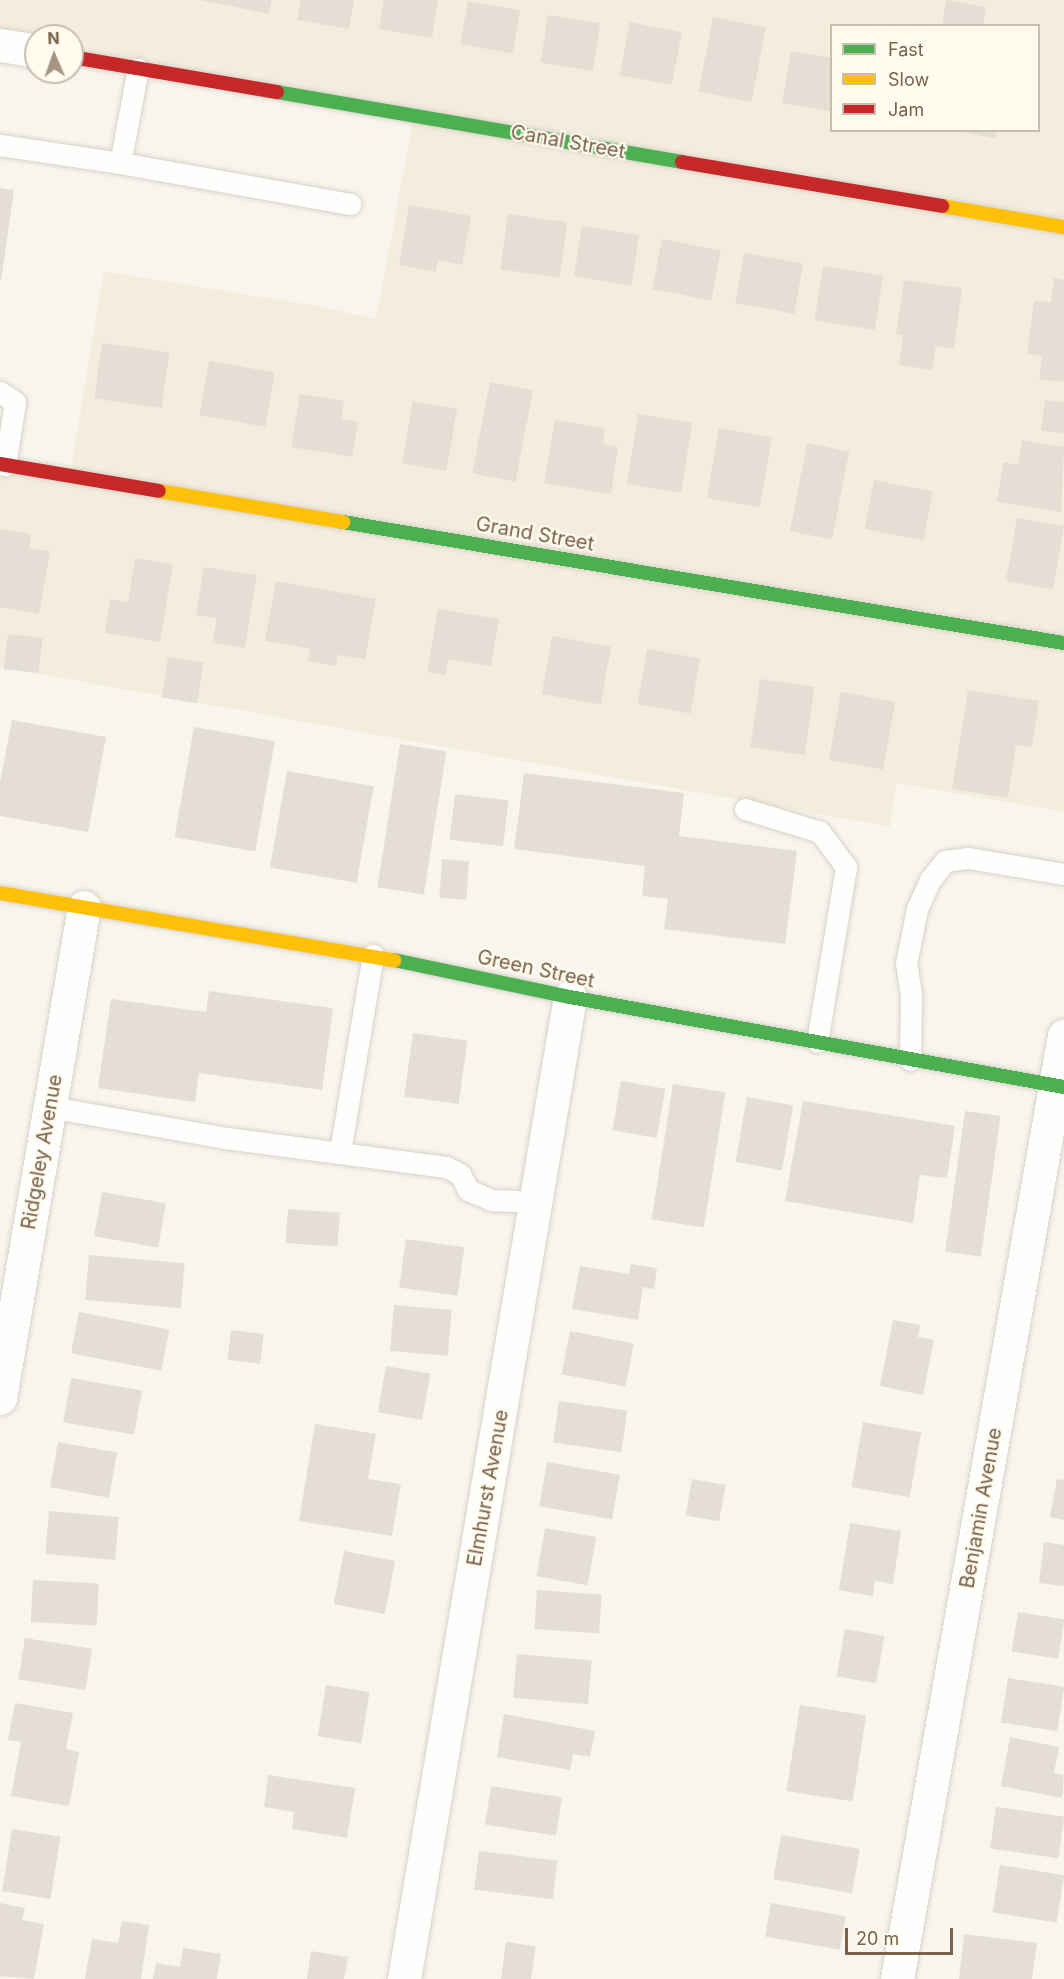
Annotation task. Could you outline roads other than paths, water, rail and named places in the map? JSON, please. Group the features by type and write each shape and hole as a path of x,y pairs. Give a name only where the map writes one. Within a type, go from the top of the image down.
{"street":[{"path":"0,45 24,49"},
{"name":"Canal Street","path":"84,59 1064,227"},
{"name":"Grand Street","path":"3,465 1064,643"},
{"name":"Green Street","path":"0,893 373,955 570,997 1060,1087"},
{"name":"Ridgeley Avenue","path":"0,1398 84,907"},
{"name":"Elmhurst Avenue","path":"404,1979 570,997"},
{"name":"Benjamin Avenue","path":"897,1979 1060,1087 1064,1036"}],"lane":[{"path":"120,163 138,69"},
{"path":"0,146 120,163 350,204"},
{"path":"0,392 15,402 3,465"},
{"path":"745,808 820,832 846,867 817,1042"},
{"path":"910,1060 911,994 906,964 917,909 930,880 945,861 968,858 1064,874"},
{"path":"340,1152 373,955"},
{"path":"50,1107 226,1138 447,1167 460,1174 468,1190 476,1194 492,1200 537,1202"}]}
